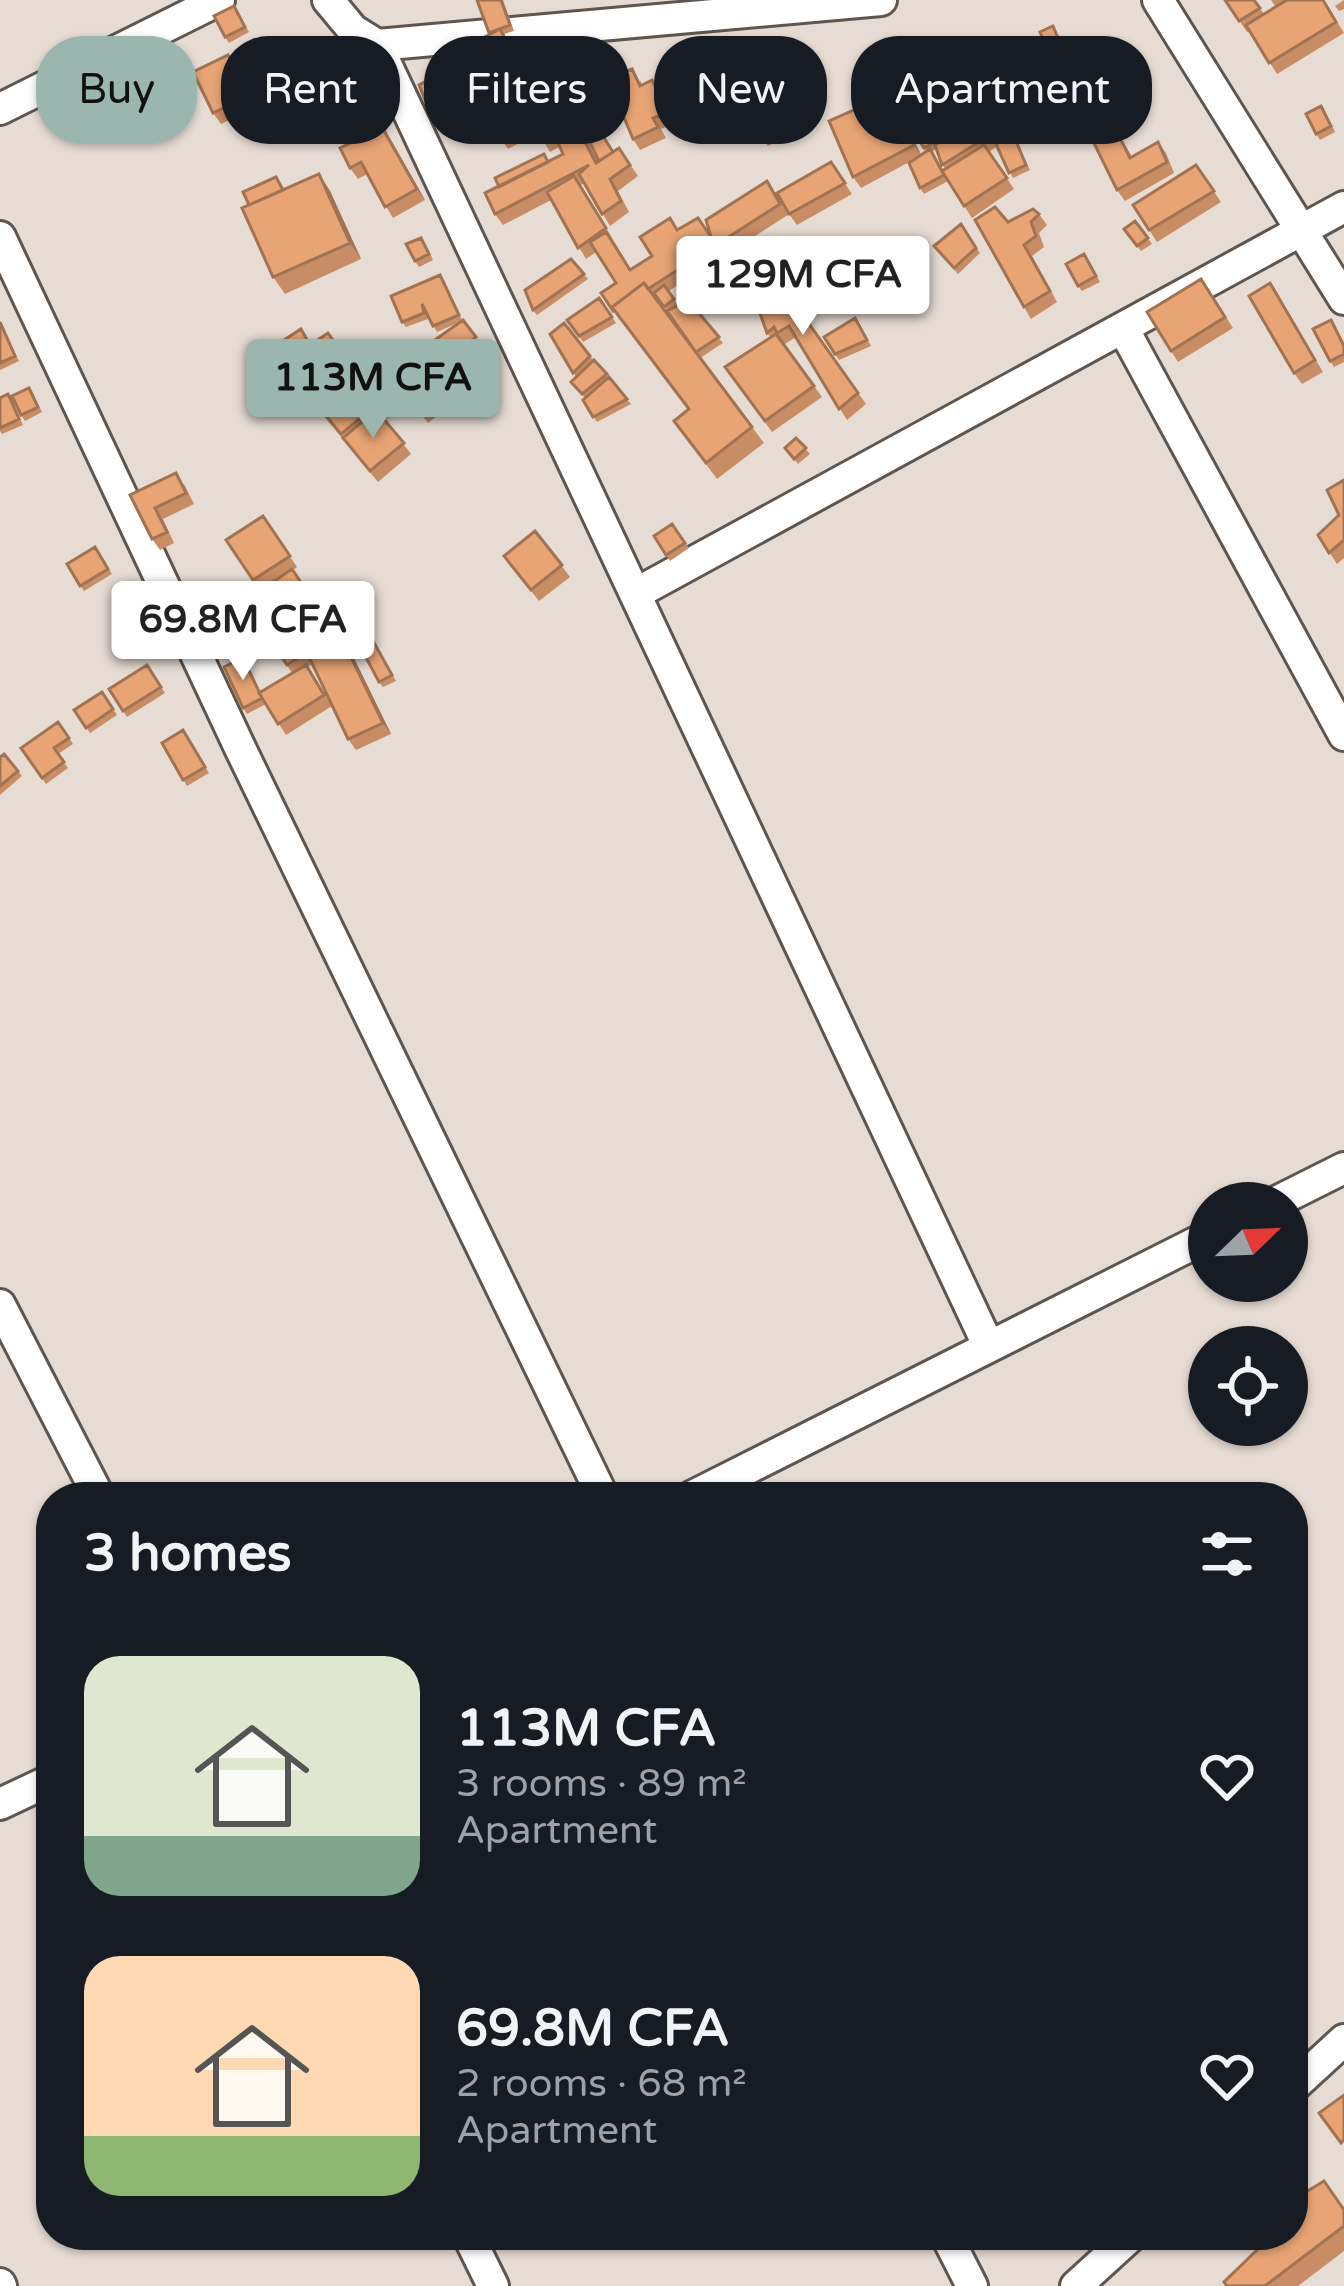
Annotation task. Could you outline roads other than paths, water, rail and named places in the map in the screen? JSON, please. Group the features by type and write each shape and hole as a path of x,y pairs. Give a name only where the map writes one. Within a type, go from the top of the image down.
{"street":[{"path":"0,109 219,0"},
{"path":"328,0 363,36"},
{"path":"400,43 881,0"},
{"path":"1158,0 1344,299"},
{"path":"400,94 989,1347"},
{"path":"635,594 1301,235 1344,207"},
{"path":"0,237 596,1482"},
{"path":"1124,330 1344,735"},
{"path":"1308,1186 1344,1168"},
{"path":"721,1482 1188,1247"},
{"path":"0,1305 91,1482"},
{"path":"0,1804 36,1787"},
{"path":"1308,2073 1344,2040"},
{"path":"476,2250 494,2286"},
{"path":"954,2250 972,2286"},
{"path":"1076,2286 1116,2250"}]}
